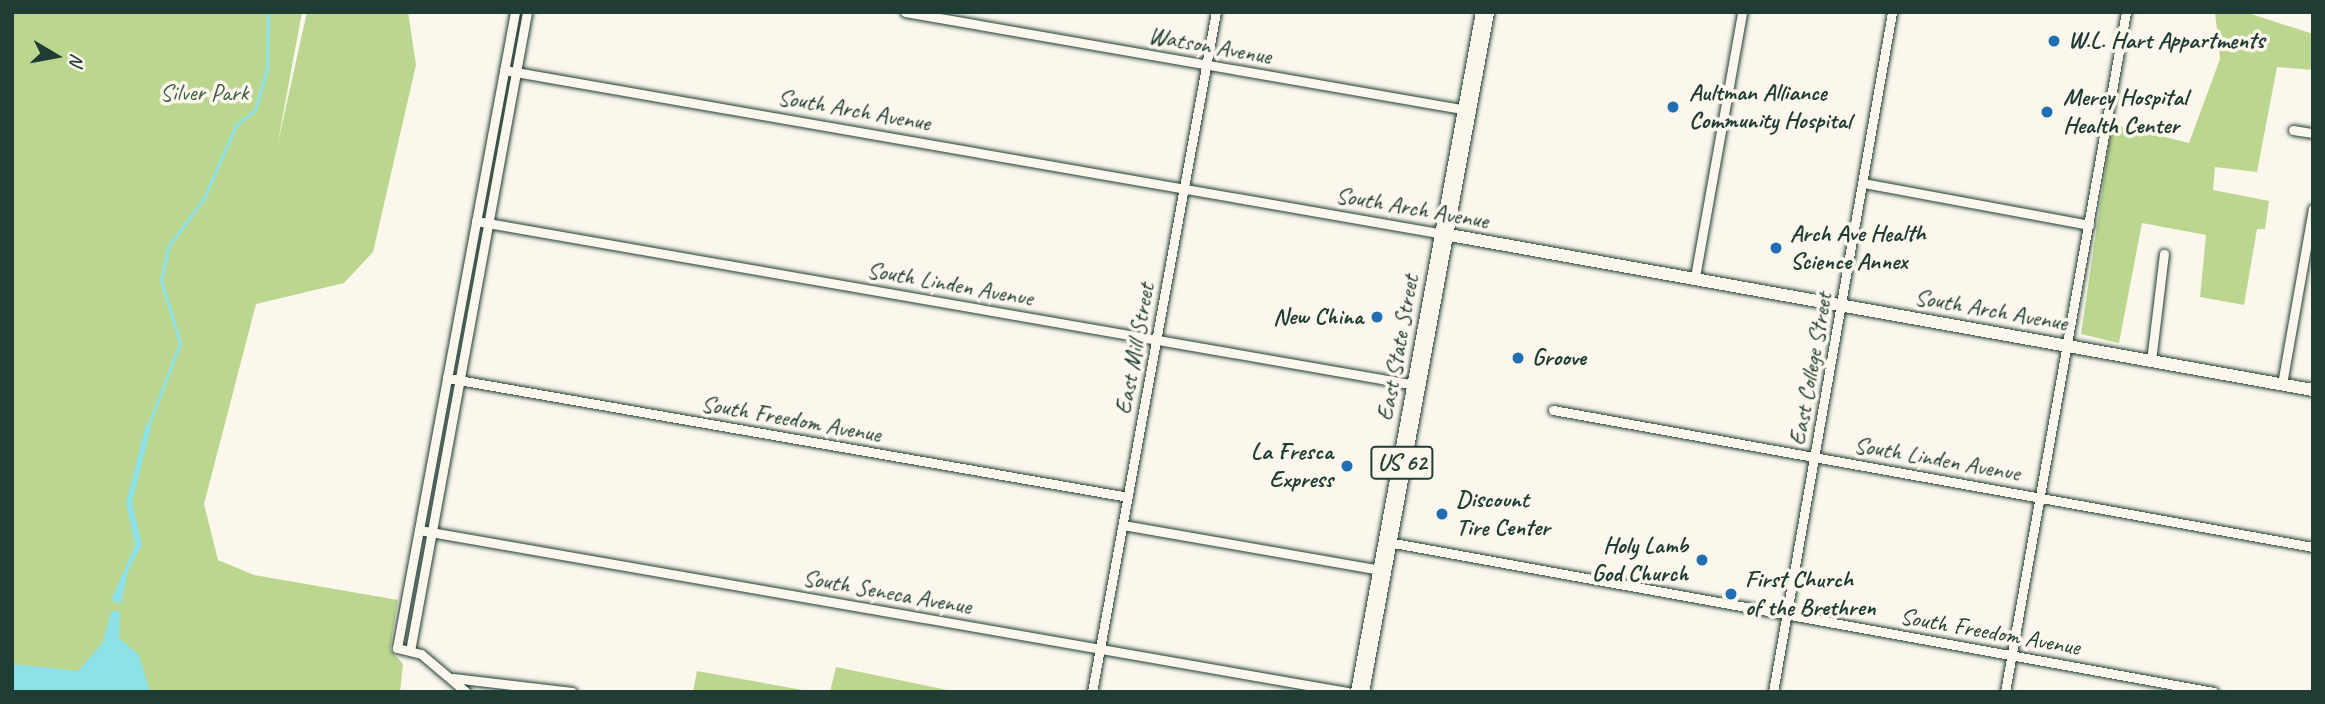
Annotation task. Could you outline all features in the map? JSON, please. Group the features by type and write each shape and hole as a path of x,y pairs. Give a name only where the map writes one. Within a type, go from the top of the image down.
{"highway":[{"name":"East State Street","path":"1360,692 1485,12"}],"street":[{"path":"466,692 453,678 410,650 397,648 515,12"},
{"path":"410,650 527,12"},
{"name":"Watson Avenue","path":"905,12 1467,110"},
{"name":"East Mill Street","path":"1092,692 1216,12"},
{"path":"1695,277 1742,12"},
{"name":"East College Street","path":"1773,692 1892,12"},
{"path":"2005,692 2126,12"},
{"name":"South Arch Avenue","path":"504,70 1695,277 2313,390"},
{"path":"2293,130 2313,133"},
{"path":"492,135 504,137"},
{"path":"1863,183 2089,225"},
{"path":"2282,384 2313,209"},
{"name":"South Linden Avenue","path":"476,220 1416,385"},
{"path":"2151,361 2164,254"},
{"path":"462,297 474,299"},
{"name":"South Freedom Avenue","path":"447,378 1128,497"},
{"name":"South Linden Avenue","path":"1553,410 2313,547"},
{"path":"1123,525 1382,570"},
{"name":"South Seneca Avenue","path":"419,530 1348,692"},
{"name":"South Freedom Avenue","path":"1388,542 2213,692"},
{"path":"409,586 421,588"},
{"path":"453,678 572,692"}],"green space":[{"name":"Silver Park","path":"12,12 302,12 277,147 307,12 408,12 416,65 373,252 344,283 256,304 204,504 218,560 254,575 398,600 390,649 403,664 400,692 12,692"},
{"path":"2215,12 2245,12 2313,34 2313,70 2277,67 2257,172 2215,167 2213,190 2269,201 2265,229 2257,229 2244,305 2200,297 2206,235 2142,223 2119,343 2081,334 2112,124 2189,143 2220,59"},
{"path":"836,667 957,692 830,692"},
{"path":"697,671 814,692 693,692"}],"water":[{"path":"146,424 151,428 132,502 142,545 128,571 121,604 111,600 135,545 126,503"},
{"path":"111,611 120,611 119,638 139,655 150,692 12,692 13,664 78,671 103,642"}],"waterway":[{"path":"148,427 180,343 161,281 168,247 204,198 236,125 255,110 267,69 268,12"}],"place":[{"name":"W.L. Hart Appartments","path":"2054,41"},
{"name":"Aultman Alliance Community Hospital","path":"1673,107"},
{"name":"Mercy Hospital Health Center","path":"2047,112"},
{"name":"Arch Ave Health Science Annex","path":"1776,248"},
{"name":"New China","path":"1377,317"},
{"name":"Groove","path":"1518,358"},
{"name":"La Fresca Express","path":"1347,466"},
{"name":"Discount Tire Center","path":"1442,514"},
{"name":"Holy Lamb God Church","path":"1702,560"},
{"name":"First Church of the Brethren","path":"1731,594"}]}
